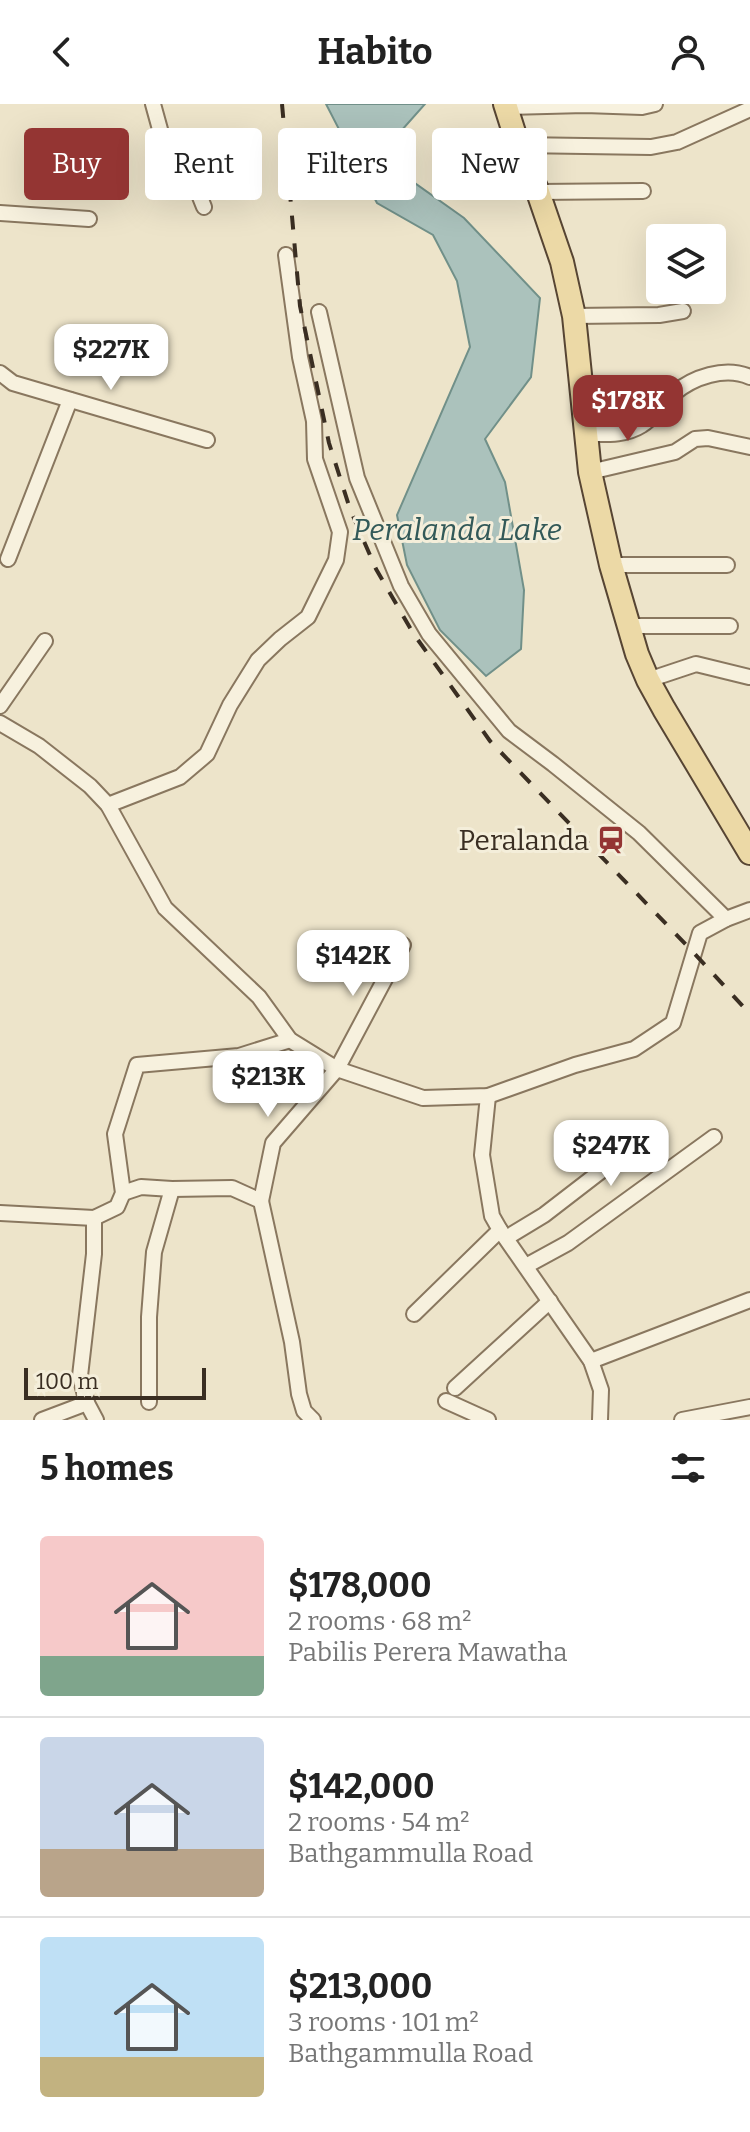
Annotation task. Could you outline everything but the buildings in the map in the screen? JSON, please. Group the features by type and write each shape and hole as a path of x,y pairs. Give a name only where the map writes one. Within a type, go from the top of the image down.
{"main road":[{"path":"506,106 513,128"},
{"path":"541,200 562,262 574,316 590,472 628,626 648,680 750,853"}],"street":[{"path":"153,104 161,133 188,167 204,207"},
{"path":"506,106 642,107 655,104"},
{"path":"547,145 651,147 677,142 750,109"},
{"path":"547,192 643,191"},
{"path":"0,213 89,219"},
{"path":"108,805 180,777 207,754 230,705 258,660 308,617 336,560 340,532 315,459 314,421 300,357 286,255"},
{"path":"574,316 659,315 683,311"},
{"path":"319,312 357,478 401,586 429,634 509,731 639,833 726,919"},
{"path":"586,434 619,433 642,425 673,394 702,378 724,372 750,377"},
{"path":"0,373 13,383 207,440"},
{"path":"8,559 70,400"},
{"path":"590,472 675,452 695,439 708,438 750,447"},
{"path":"611,565 727,565"},
{"path":"628,626 730,626"},
{"path":"0,706 45,641"},
{"path":"648,680 696,664 749,677"},
{"path":"0,723 39,746 90,786 108,805 165,908 259,997 290,1040 337,1069 423,1098 488,1096 575,1065 634,1049 673,1023 700,933 750,910"},
{"path":"313,1420 304,1411 299,1394 292,1342 261,1201 273,1143 337,1069 403,945"},
{"path":"0,1213 94,1218 117,1207 123,1193 115,1134 137,1065 239,1056 290,1040"},
{"path":"488,1096 482,1155 492,1216 591,1361 601,1390 600,1420"},
{"path":"414,1314 503,1234 544,1215 653,1131"},
{"path":"526,1266 568,1243 714,1137"},
{"path":"123,1193 141,1187 232,1188 261,1201"},
{"path":"149,1402 149,1317 154,1252 172,1189"},
{"path":"94,1218 94,1254 80,1376 87,1403 96,1420"},
{"path":"591,1361 750,1300"},
{"path":"455,1388 550,1301"},
{"path":"446,1401 488,1420"},
{"path":"42,1420 87,1403"},
{"path":"682,1420 750,1407"}],"water":[{"name":"Peralanda Lake","path":"326,104 425,104 404,128 338,128"},
{"name":"Peralanda Lake","path":"416,184 432,195 432,200 439,200 464,218 540,298 531,377 485,439 505,482 524,590 521,649 486,676 440,630 407,565 397,515 470,347 457,281 433,235 375,200 416,200"}],"railway":[{"path":"282,104 300,306 329,443 350,509 376,569 413,633 490,741 750,1014"}],"place":[{"name":"Peralanda","path":"611,840"}]}
